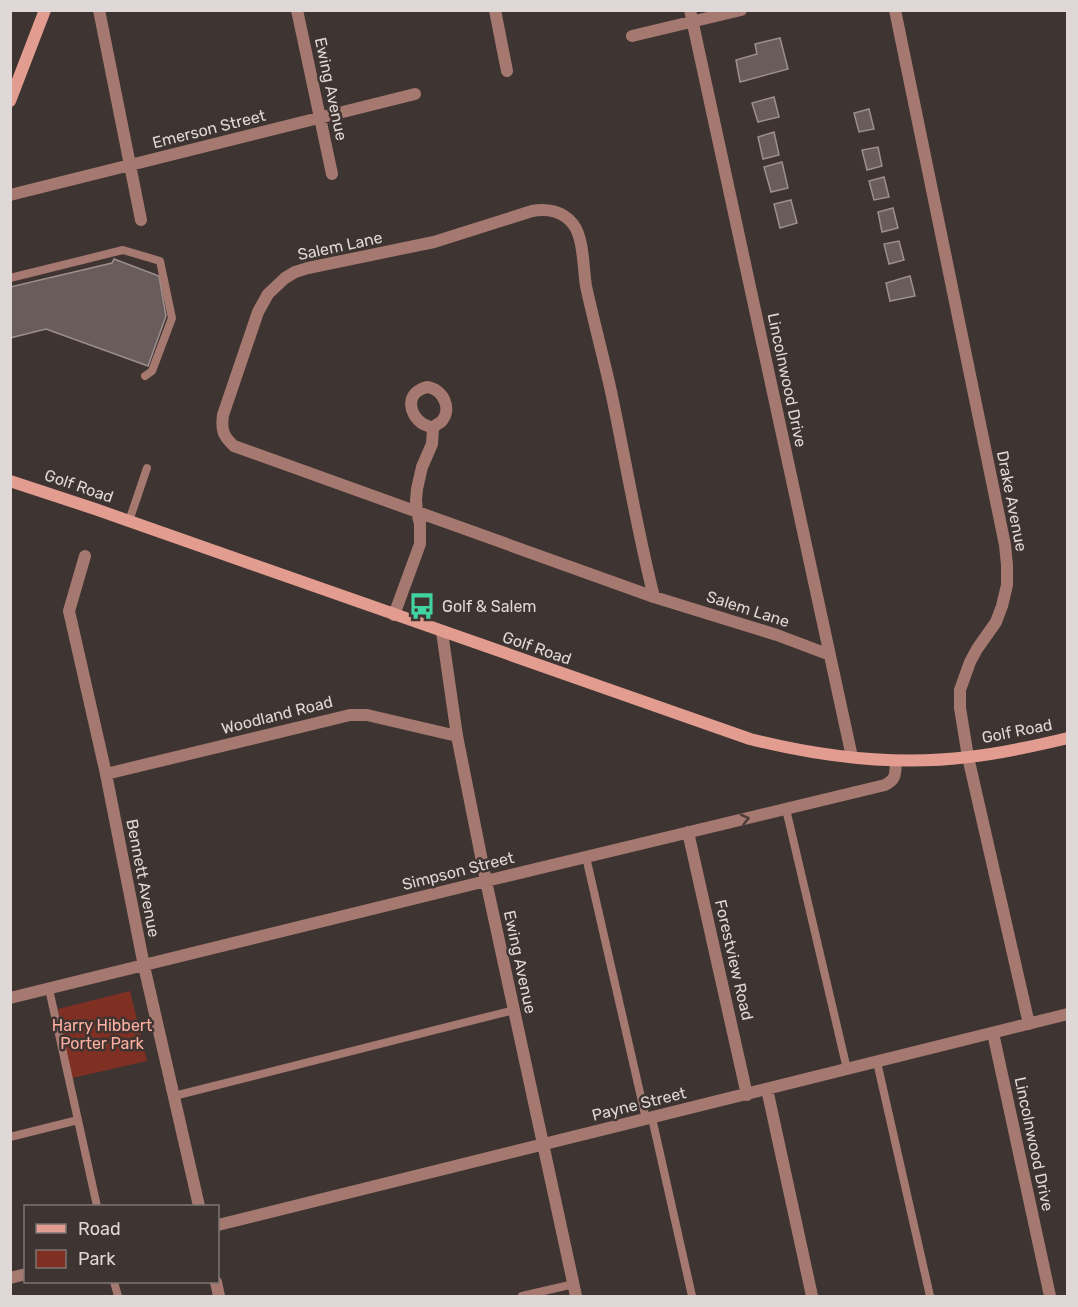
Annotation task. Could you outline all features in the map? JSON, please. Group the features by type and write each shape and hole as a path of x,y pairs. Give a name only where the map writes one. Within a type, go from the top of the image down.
{"main road":[{"path":"10,100 45,10"},
{"name":"Golf Road","path":"10,481 750,739 781,747 852,757 921,761 1022,749 1068,738"}],"street":[{"path":"99,10 141,220"},
{"name":"Ewing Avenue","path":"297,10 332,174"},
{"path":"495,10 507,71"},
{"path":"632,36 691,16 741,10"},
{"name":"Drake Avenue","path":"895,10 1005,545 1007,585 1002,606 996,622 970,662 960,690 960,708 968,757 1029,1024"},
{"name":"Lincolnwood Drive","path":"691,16 852,757"},
{"name":"Emerson Street","path":"10,195 415,94"},
{"name":"Salem Lane","path":"654,597 643,555 612,396 586,284 578,233 574,224 567,218 559,213 532,211 434,242 295,272 268,294 258,312 223,415 222,430 234,446 654,597 777,635 830,655"},
{"path":"394,615 420,544 420,524 416,500 419,479 432,444 433,428"},
{"name":"Bennett Avenue","path":"85,556 69,611 106,774 144,966 199,1205"},
{"name":"Ewing Avenue","path":"442,632 457,736 486,881 576,1296"},
{"name":"Woodland Road","path":"106,774 350,715 367,715 457,736"},
{"name":"Simpson Street","path":"10,998 885,785 894,778 896,760"},
{"name":"Forestview Road","path":"688,832 747,1095"},
{"name":"Payne Street","path":"219,1225 1068,1014"},
{"name":"Lincolnwood Drive","path":"993,1033 1050,1296"},
{"path":"767,1089 812,1296"}],"lane":[{"path":"10,278 123,250 160,261 171,318 152,371 145,376"},
{"path":"129,521 147,468"},
{"path":"786,809 847,1069"},
{"path":"586,857 692,1296"},
{"path":"49,989 97,1205"},
{"path":"174,1096 514,1010"},
{"path":"878,1062 930,1296"},
{"path":"10,1137 78,1120"},
{"path":"522,1296 574,1284"}],"green space":[{"name":"Harry Hibbert Porter Park","path":"130,991 147,1061 72,1078 58,1009"}],"building":[{"path":"780,38 788,69 740,82 736,60 757,54 755,44"},
{"path":"774,97 779,117 758,122 752,103"},
{"path":"869,109 874,129 859,132 854,113"},
{"path":"774,132 779,155 763,159 758,137"},
{"path":"878,147 882,166 867,170 862,150"},
{"path":"782,162 788,188 771,192 764,167"},
{"path":"884,177 889,197 874,200 869,181"},
{"path":"791,200 797,223 780,228 774,204"},
{"path":"893,208 898,228 882,232 878,212"},
{"path":"899,241 904,260 889,264 884,244"},
{"path":"114,259 159,276 166,316 148,366 46,329 10,338 10,287 112,263"},
{"path":"910,276 915,296 890,301 886,283"}],"place":[{"name":"Golf & Salem","path":"422,606"}]}
